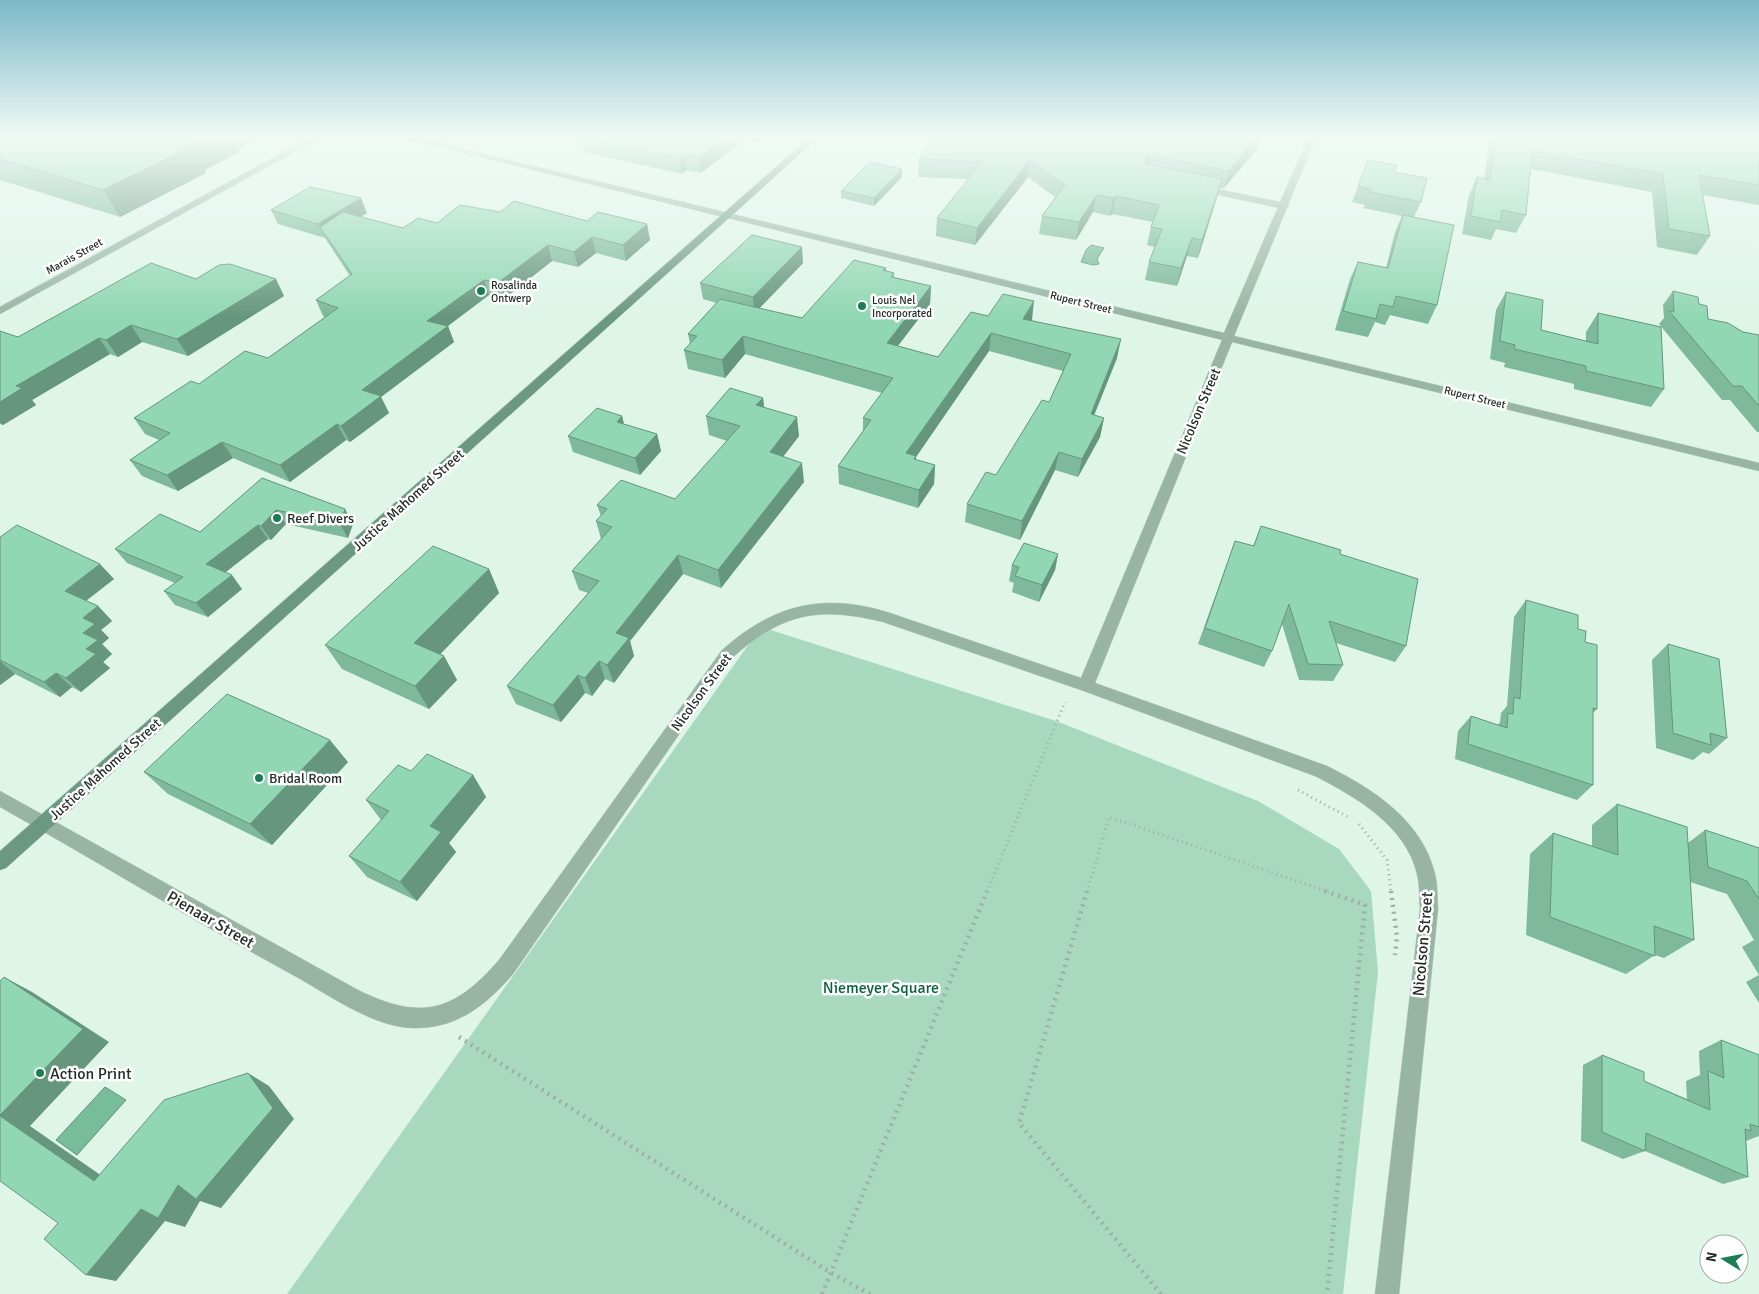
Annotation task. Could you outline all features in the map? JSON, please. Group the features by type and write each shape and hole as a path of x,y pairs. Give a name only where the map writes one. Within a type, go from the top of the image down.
{"main road":[{"name":"Justice Mahomed Street","path":"0,862 748,197"}],"street":[{"name":"Marais Street","path":"0,311 208,197"},
{"name":"Rupert Street","path":"651,197 1759,467"},
{"path":"1242,197 1284,206"},
{"name":"Nicolson Street","path":"1086,686 1287,197"},
{"name":"Nicolson Street","path":"429,1018 449,1012 471,1001 486,990 506,968 728,654 742,639 768,622 786,615 817,608 852,609 884,618 1086,686 1312,768 1345,782 1364,794 1395,821 1409,840 1426,873 1428,909 1387,1294"},
{"name":"Pienaar Street","path":"0,798 256,945 379,1011 402,1017 429,1018"}],"path":[{"path":"822,1294 1067,698 1086,686"},
{"path":"1289,785 1358,822 1387,860 1397,937 1395,957"},
{"path":"1161,1294 1020,1123 1109,817 1365,905 1327,1294"},
{"path":"429,1018 831,1273 870,1294"}],"green space":[{"name":"Niemeyer Square","path":"761,627 1056,721 1258,801 1339,849 1371,891 1378,972 1343,1294 287,1294"}],"shaded area":[{"path":"1091,245 1104,248 1097,259 1099,264 1093,265 1081,262 1086,250"},
{"path":"105,1087 126,1100 77,1155 56,1140"}],"building":[{"path":"292,197 361,198 318,224 271,210"},
{"path":"954,197 1001,197 977,228 937,218"},
{"path":"1056,197 1095,197 1079,222 1042,216"},
{"path":"1123,197 1216,197 1202,240 1192,238 1181,268 1149,262 1162,229 1151,227 1159,205"},
{"path":"1397,197 1422,197 1421,202"},
{"path":"1474,197 1528,197 1526,215 1502,210 1500,222 1471,216"},
{"path":"1666,197 1703,197 1710,236 1669,229"},
{"path":"514,201 587,221 598,212 647,224 623,245 592,237 574,252 548,245 499,282 484,280 427,321 448,326 362,390 381,396 341,426 337,424 280,465 222,442 167,475 130,460 170,433 134,418 191,381 199,384 245,351 268,358 338,308 316,300 352,274 320,227 343,212 403,228 418,218 437,223 460,205 500,212"},
{"path":"1403,215 1454,225 1437,305 1396,296 1393,307 1380,304 1376,319 1343,311 1358,262 1388,268"},
{"path":"752,235 802,247 753,297 700,283"},
{"path":"854,260 886,268 883,270 894,273 891,277 931,286 887,343 938,357 971,312 988,316 1003,294 1034,301 1023,319 1121,339 1091,414 1104,418 1082,459 1059,452 1022,521 967,504 986,472 996,475 1042,400 1049,402 1071,354 991,333 906,453 916,456 914,459 935,465 919,490 838,466 871,420 863,418 893,378 743,336 722,360 684,350 697,336 688,334 720,299 802,318"},
{"path":"151,263 196,279 219,265 230,264 276,279 177,339 131,325 106,340 99,338 16,386 22,388 0,402 0,331 18,337"},
{"path":"1673,291 1698,297 1699,304 1707,306 1708,319 1728,323 1743,332 1759,335 1759,406 1742,386 1733,386 1669,311 1674,312"},
{"path":"1506,292 1543,300 1541,330 1598,344 1598,313 1661,327 1664,389 1586,371 1586,366 1514,349 1515,345 1500,341"},
{"path":"730,388 763,398 756,405 797,417 770,452 802,463 718,570 678,555 616,633 629,638 607,665 599,661 585,678 578,675 553,705 507,686 599,581 572,571 612,527 596,521 607,509 597,505 621,480 675,499 740,426 706,416"},
{"path":"597,408 622,416 617,422 657,434 635,458 568,436"},
{"path":"262,478 345,509 340,524 276,510 261,526 258,525 206,564 232,575 196,603 164,591 183,577 115,549 160,514 200,532"},
{"path":"17,525 100,564 65,591 98,606 83,618 95,624 83,633 98,640 86,649 96,654 66,678 56,673 44,682 0,660 0,537"},
{"path":"1261,526 1341,550 1340,554 1418,579 1406,646 1329,621 1343,665 1308,664 1289,604 1272,651 1205,628 1235,541 1254,546"},
{"path":"1024,543 1058,554 1042,585 1015,576 1019,567 1012,565"},
{"path":"433,546 489,569 414,643 444,656 415,686 325,645"},
{"path":"1526,600 1578,615 1578,629 1586,631 1585,642 1597,645 1597,709 1593,708 1593,785 1468,744 1471,716 1507,728 1508,713 1513,714 1514,697 1520,699"},
{"path":"1668,644 1719,659 1727,738 1710,733 1711,745 1673,733"},
{"name":"Bridal Room","path":"227,694 330,740 250,824 144,772"},
{"path":"427,754 473,775 430,826 441,832 400,882 349,856 389,811 366,800 398,765 411,771"},
{"path":"1617,804 1687,827 1694,940 1654,926 1655,956 1550,917 1553,833 1618,855"},
{"path":"1705,830 1759,848 1759,899 1747,881 1708,867"},
{"path":"4,977 83,1029 0,1115 0,981"},
{"path":"1721,1040 1759,1055 1759,1127 1750,1124 1751,1131 1745,1129 1748,1177 1646,1133 1645,1151 1602,1132 1602,1055 1644,1072 1644,1081 1710,1110 1708,1071 1724,1078"},
{"path":"248,1073 273,1108 196,1199 178,1185 158,1218 141,1209 86,1275 44,1239 58,1223 0,1181 0,1116 94,1181 164,1100"}],"place":[{"name":"Rosalinda Ontwerp","path":"481,291"},
{"name":"Louis Nel Incorporated","path":"862,306"},
{"name":"Reef Divers","path":"277,518"},
{"name":"Bridal Room","path":"259,778"},
{"name":"Action Print","path":"40,1073"}]}
